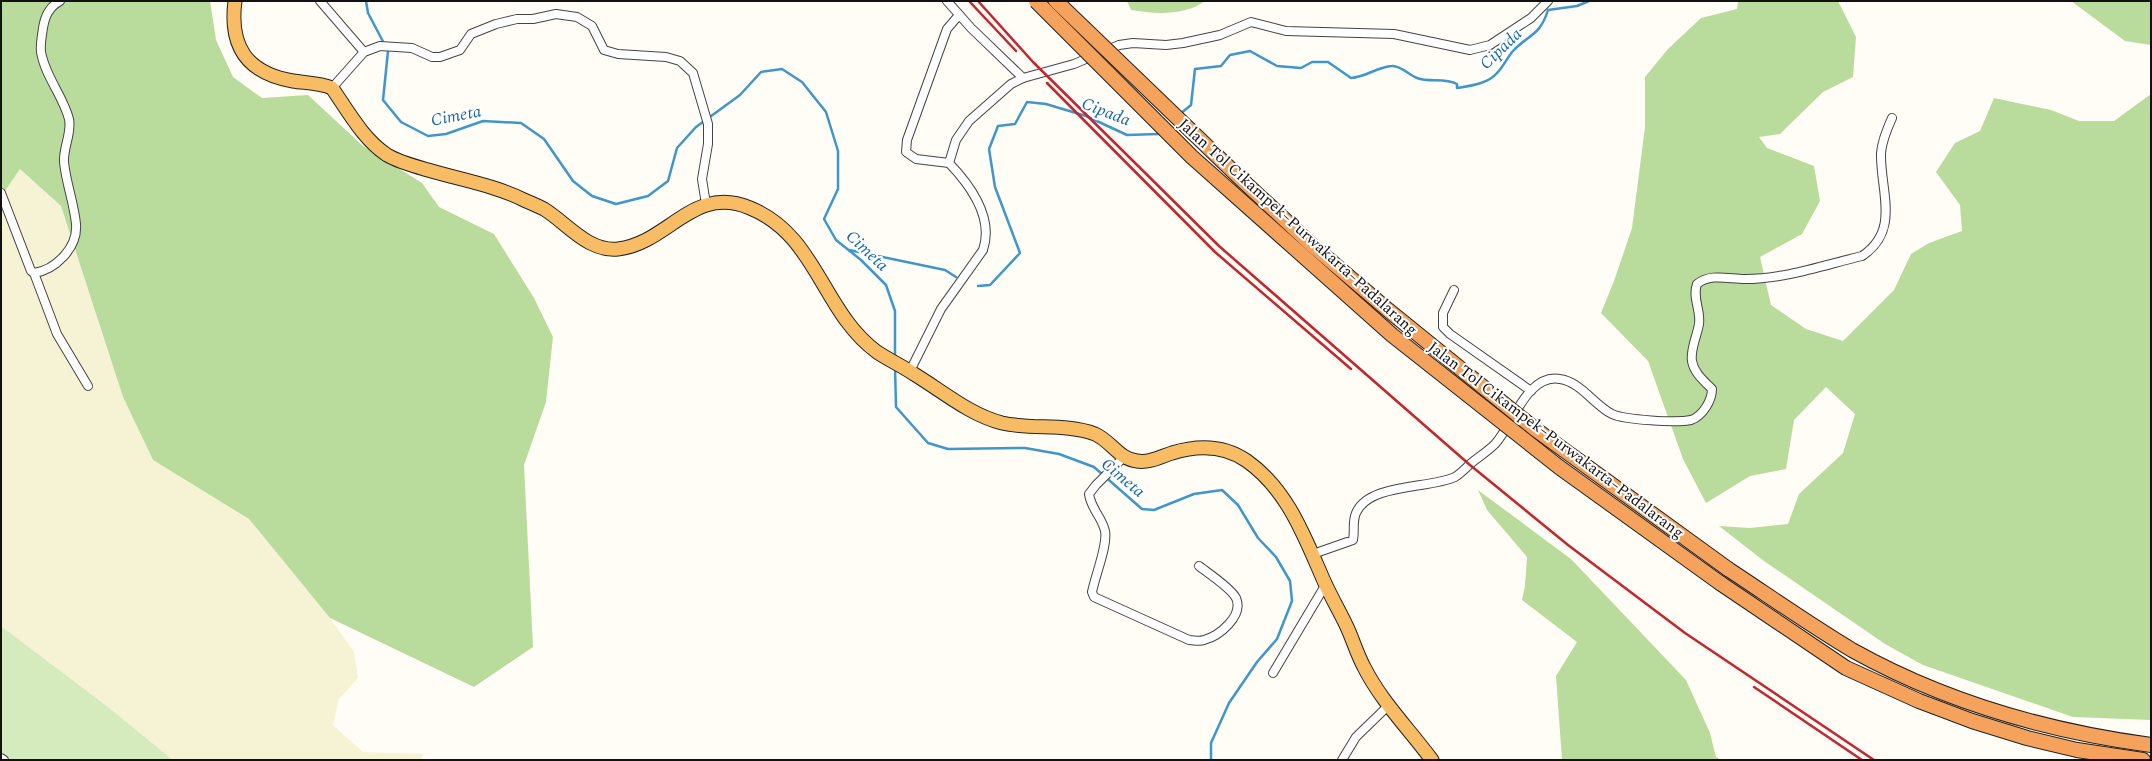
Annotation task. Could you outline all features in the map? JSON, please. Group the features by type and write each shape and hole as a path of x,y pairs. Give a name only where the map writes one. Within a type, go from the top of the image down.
{"highway":[{"path":"235,1 234,32 239,49 252,64 266,73 279,77 332,88 370,142 389,156 415,166 520,197 544,210 586,242 604,249 620,249 639,243 658,233 684,214 706,204 722,201 736,202 770,217 784,228 796,241 857,335 877,352 906,368 984,418 1029,427 1075,429 1096,435 1108,441 1124,457 1135,461 1149,461 1186,449 1205,447 1232,452 1248,462 1270,481 1294,516 1313,554 1365,669 1389,705 1432,760"},
{"name":"Jalan Tol Cikampek–Purwakarta–Padalarang","path":"1036,1 1192,157 1392,335 1565,471 1720,583 1846,668 1919,701 1972,721 2027,738 2077,750 2143,760"},
{"name":"Jalan Tol Cikampek–Purwakarta–Padalarang","path":"1056,1 1102,47 1248,185 1314,246 1388,310 1535,429 1728,569 1852,649 1920,683 1997,712 2029,722 2091,736 2151,745"}],"street":[{"path":"34,273 44,271 66,254 74,237 76,225 64,160 69,121 41,53 44,18 52,5 60,1"},
{"path":"320,1 364,52"},
{"path":"947,1 959,15 1023,78"},
{"path":"949,163 956,140 969,121 997,95 1023,78 1060,69 1119,45 1133,43 1166,45 1183,43 1220,34 1251,22 1286,31 1394,34 1470,50 1490,45 1540,11 1548,1"},
{"path":"332,88 364,52 380,46 412,48 432,57 440,57 460,50 471,34 496,24 517,19 534,19 556,14 577,17 592,26 604,50 618,54 666,57 680,61 693,73 708,124 708,144 702,178 706,204"},
{"path":"906,368 941,309 983,250 986,241 987,229 978,201 966,182 949,163 912,158 906,152 907,140 947,29 959,15"},
{"path":"1313,554 1352,540 1353,522 1363,501 1380,494 1455,476 1496,443 1530,391 1541,382 1560,378 1572,383 1615,415 1663,421 1691,420 1700,414 1712,396 1712,389 1695,372 1692,362 1699,324 1699,314 1695,296 1697,284 1707,278 1744,279 1779,276 1862,256 1872,250 1879,241 1885,222 1886,192 1881,153 1883,139 1892,118"},
{"path":"1,193 29,267 34,273 57,334 88,386"},
{"path":"1454,290 1443,313 1443,327 1450,334 1530,391"},
{"path":"1124,457 1089,494 1090,503 1100,517 1105,533 1092,592 1098,600 1189,640 1202,641 1212,637 1234,618 1238,613 1238,606 1233,594 1199,566"},
{"path":"1273,673 1326,584"},
{"path":"1342,760 1356,738 1389,705"}],"shaded area":[{"path":"20,169 61,206 123,397 153,460 249,519 330,618 354,652 358,678 339,699 333,725 363,752 424,754 420,760 173,760 108,707 1,626 1,197"}],"green space":[{"path":"1,1 210,1 216,40 233,77 262,98 308,95 363,146 422,183 439,207 494,234 534,298 553,337 546,402 524,465 533,647 474,687 330,618 249,519 153,460 123,397 61,206 20,169 1,197"},
{"path":"1127,1 1205,1 1188,9 1169,13 1159,13 1131,10"},
{"path":"1738,1 1838,1 1856,37 1853,77 1823,92 1780,134 1759,137 1767,148 1814,166 1820,201 1802,234 1760,257 1771,305 1806,329 1843,341 1894,290 1911,254 1929,243 1962,231 1960,205 1936,172 1955,143 1980,131 1994,98 2051,110 2079,121 2114,121 2151,94 2151,720 2073,717 1923,665 1885,644 1764,561 1719,526 1750,528 1788,524 1799,494 1843,453 1855,414 1826,387 1794,420 1786,469 1750,476 1706,503 1683,459 1648,361 1601,313 1614,281 1632,228 1645,127 1645,77 1668,49 1701,18 1737,9"},
{"path":"2071,1 2151,1 2151,45 2125,41"},
{"path":"1478,490 1571,559 1686,680 1710,733 1716,757 1721,760 1562,760 1556,676 1577,642 1522,600 1525,586 1527,557 1487,510"},
{"path":"1,626 108,707 173,760 1,760"}],"waterway":[{"name":"Cimeta","path":"366,1 368,13 388,51 383,100 401,122 428,136 446,134 483,121 521,123 544,139 573,181 592,196 616,204 648,196 668,181 677,148 696,127 740,95 761,72 782,69 802,82 826,112 838,151 838,189 824,219 836,240 861,260 886,285 895,311 895,358"},
{"name":"Cipada","path":"1180,114 1191,105 1195,69 1221,66 1230,55 1250,51 1277,66 1301,68 1312,62 1328,62 1351,78 1362,76 1381,68 1395,66 1414,77 1427,80 1452,82 1457,84 1457,88 1478,84 1493,77 1513,51 1538,30 1545,19 1548,10 1577,6 1589,1"},
{"name":"Cipada","path":"978,286 990,285 1020,253 995,187 989,149 998,126 1015,124 1027,102 1046,104 1086,116 1127,135 1158,134 1160,132"},
{"name":"Cipada","path":"849,250 945,270 956,277"},
{"name":"Cimeta","path":"895,367 896,407 928,443 948,449 1025,448 1059,454 1094,467 1142,509 1154,510 1194,494 1222,490 1238,505 1258,538 1276,557 1290,581 1292,601 1277,639 1257,662 1229,703 1211,743 1211,760"}],"railway":[{"path":"969,1 1016,51"},
{"path":"978,1 1033,62 1219,246 1470,465 1568,545 1685,633 1874,760"},
{"path":"1047,83 1215,252 1351,369"},
{"path":"1754,687 1862,760"}]}
